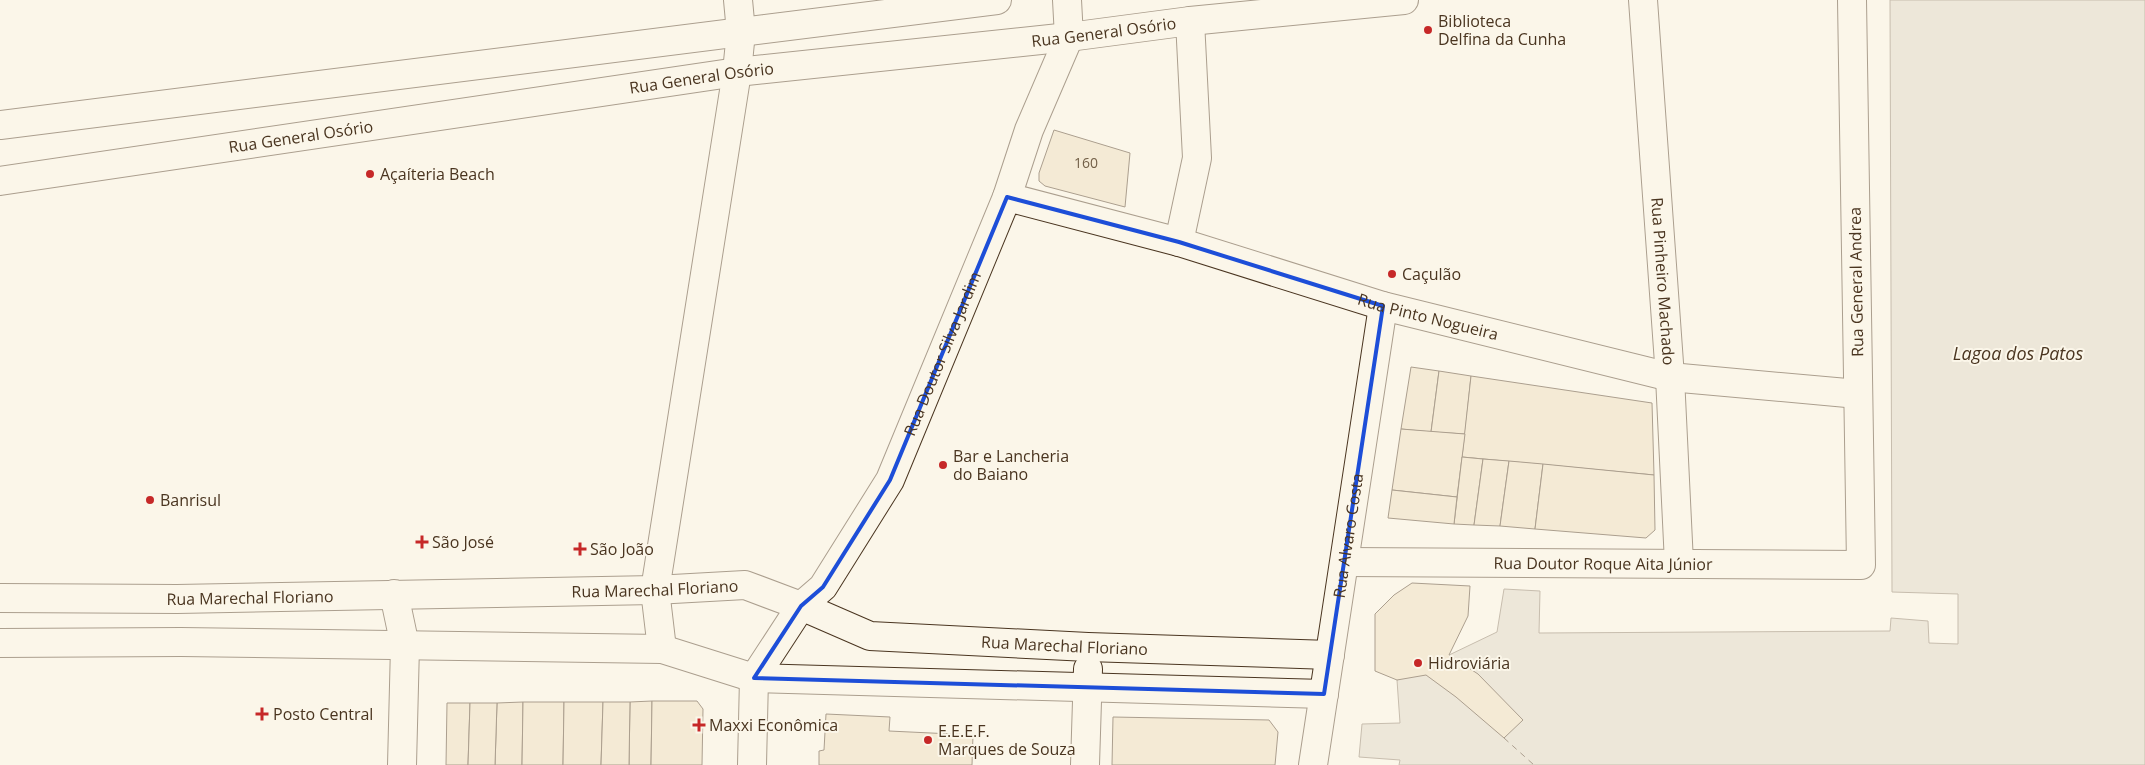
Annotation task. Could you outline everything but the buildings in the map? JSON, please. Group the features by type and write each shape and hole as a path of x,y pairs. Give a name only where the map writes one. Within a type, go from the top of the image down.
{"street":[{"path":"662,649 655,590 737,72 740,32 738,0"},
{"path":"0,125 997,0"},
{"name":"Rua Doutor Silva Jardim","path":"754,678 801,606 823,587 890,480 1006,197 1030,130 1069,37 1067,0"},
{"name":"Rua General Osório","path":"0,181 737,72 1069,37 1190,21 1234,9 1404,0"},
{"name":"Rua Pinheiro Machado","path":"1643,0 1670,377 1679,563"},
{"name":"Rua General Andrea","path":"1852,0 1861,565"},
{"path":"1179,242 1197,158 1190,21"},
{"name":"Rua Pinto Nogueira","path":"1006,197 1179,242 1383,306 1670,377 1858,394"},
{"name":"Rua Alvaro Costa","path":"1313,765 1383,306"},
{"name":"Rua Doutor Roque Aita Júnior","path":"1345,562 1861,565"},
{"name":"Rua Marechal Floriano","path":"0,598 177,599 655,590 745,585 801,606 870,636 1088,647 1330,655"},
{"path":"394,594 405,646 402,765"},
{"path":"177,599 181,642"},
{"path":"0,643 181,642 662,649 754,678 1324,694"},
{"path":"1085,765 1088,647"},
{"path":"752,765 754,678"}],"highlighted area":[{"path":"1007,197 1179,242 1383,306 1324,694 754,678 801,606 823,587 890,480"}],"water":[{"name":"Lagoa dos Patos","path":"1890,0 2145,0 2145,765 1399,765 1400,760 1359,757 1362,724 1400,723 1397,680 1497,632 1504,589 1540,591 1539,633 1890,631 1891,618 1928,621 1929,643 1958,644 1958,594 1892,592"}],"ferry route":[{"path":"1504,738 1534,765"}],"place":[{"name":"Biblioteca Delfina da Cunha","path":"1428,30"},
{"name":"Açaíteria Beach","path":"370,174"},
{"name":"Caçulão","path":"1392,274"},
{"name":"Bar e Lancheria do Baiano","path":"943,465"},
{"name":"Banrisul","path":"150,500"},
{"name":"São José","path":"422,542"},
{"name":"São João","path":"580,549"},
{"name":"Hidroviária","path":"1418,663"},
{"name":"Posto Central","path":"262,714"},
{"name":"Maxxi Econômica","path":"699,725"},
{"name":"E.E.E.F. Marques de Souza","path":"928,740"}]}
